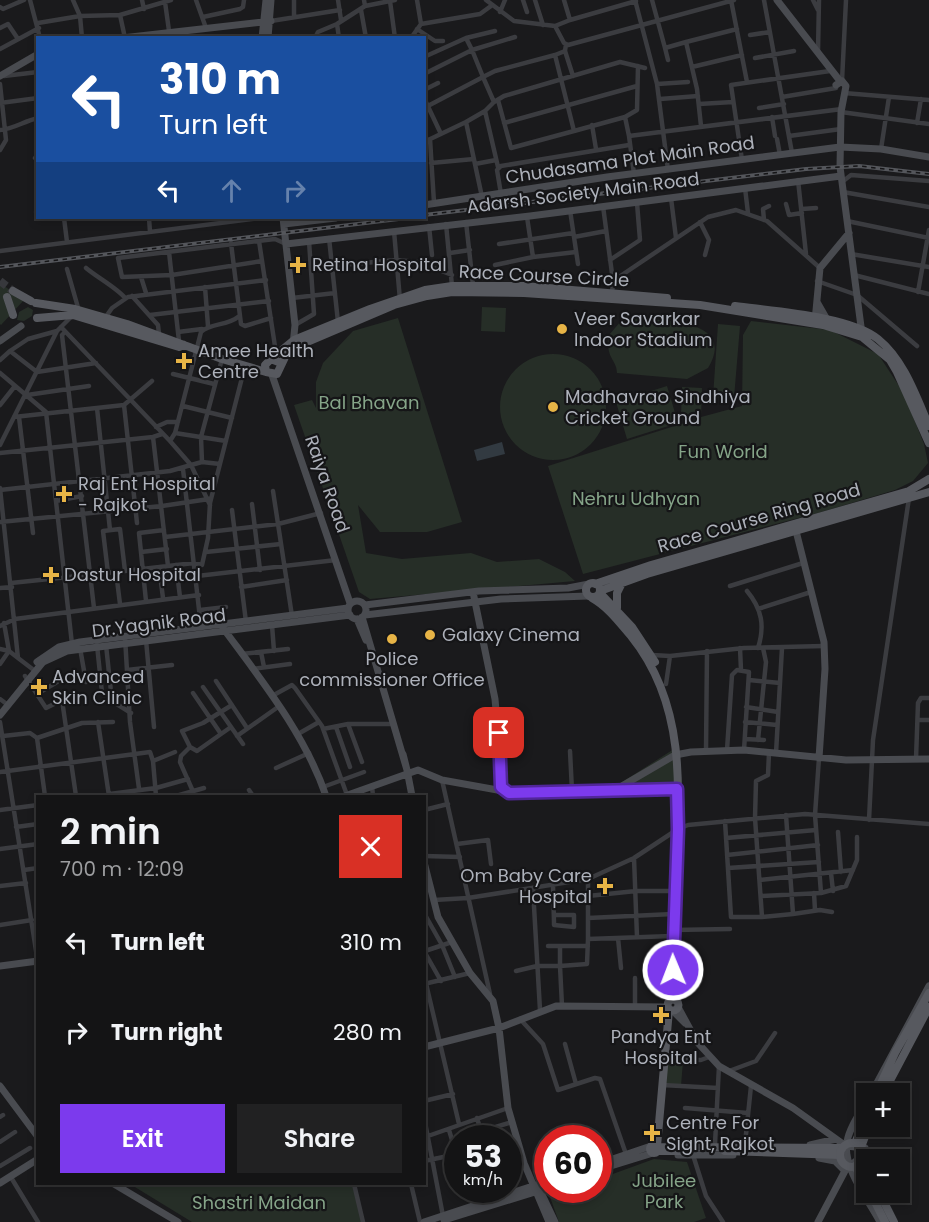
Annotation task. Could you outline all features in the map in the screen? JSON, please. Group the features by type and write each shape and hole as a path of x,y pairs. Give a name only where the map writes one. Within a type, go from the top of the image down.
{"main road":[{"name":"Race Course Circle","path":"249,366 271,357 294,340 338,322 452,285 612,296"},
{"path":"13,291 33,302 105,318 159,334 222,359 269,373 271,357 281,363"},
{"name":"Race Course Circle","path":"269,373 280,372 281,363 291,350 400,301 452,292 524,292 700,301 822,323"},
{"path":"7,297 13,315"},
{"path":"37,318 75,312 179,347 182,343"},
{"path":"822,323 878,338 897,360 929,426"},
{"path":"859,332 894,366 929,443"},
{"name":"Race Course Ring Road","path":"590,597 622,581 909,491 929,479"},
{"name":"Race Course Ring Road","path":"592,584 661,562 929,492"},
{"path":"617,608 617,593 622,581"},
{"path":"672,727 664,691 649,656 611,613 590,597 586,589 592,584 617,608 649,656 666,684 671,702 678,829 672,933 672,1006 664,1059 660,1148 843,1150"},
{"path":"881,1083 895,1053 929,993"},
{"path":"891,1083 929,1007"},
{"path":"853,1165 845,1164 843,1150 848,1143 858,1149"},
{"path":"853,1165 856,1161"},
{"path":"853,1165 856,1170"},
{"path":"876,1203 885,1222"},
{"path":"886,1203 895,1222"}],"street":[{"path":"0,7 3,9 24,0"},
{"path":"30,0 40,36"},
{"path":"73,0 80,16 82,36"},
{"path":"142,0 144,9"},
{"path":"196,0 206,28"},
{"path":"203,17 240,9 243,7 244,0"},
{"path":"266,0 268,36"},
{"path":"263,36 271,0"},
{"path":"294,0 294,17"},
{"path":"338,0 339,36"},
{"path":"316,36 318,32 339,22 363,5 395,0"},
{"path":"412,36 419,26 417,0"},
{"path":"486,0 491,6 514,21 555,26 636,0 660,99 668,170"},
{"path":"500,12 505,0"},
{"path":"524,0 527,12"},
{"path":"535,0 543,25"},
{"path":"564,0 570,20"},
{"path":"652,0 668,60"},
{"path":"566,44 641,26 732,0 747,82"},
{"path":"764,0 789,136 797,153"},
{"path":"777,0 840,87"},
{"path":"813,0 819,12"},
{"path":"818,55 819,0"},
{"path":"846,0 840,87 841,179 857,295 859,332"},
{"path":"0,49 38,25 80,16 120,15 168,1 170,35"},
{"path":"390,1 395,36"},
{"path":"363,5 366,36"},
{"path":"419,26 480,14 491,6"},
{"path":"147,36 170,35 340,10"},
{"path":"120,15 124,36"},
{"path":"0,28 8,24 18,39"},
{"path":"419,26 435,41 443,41"},
{"path":"555,26 566,44 565,51 573,76"},
{"path":"665,48 737,29"},
{"path":"426,56 466,38 495,31"},
{"path":"750,35 770,32"},
{"path":"426,73 472,50 515,37"},
{"path":"466,38 496,101 511,148 625,117 637,110 638,66"},
{"path":"686,42 698,96 701,126"},
{"path":"441,134 426,107 495,71 565,51"},
{"path":"755,58 794,51"},
{"path":"0,79 36,55"},
{"path":"555,55 574,131"},
{"path":"692,68 742,55"},
{"path":"434,203 427,141 485,111 496,101 620,62 645,68"},
{"path":"742,160 731,85 830,71"},
{"path":"0,79 36,72"},
{"path":"0,79 2,130 6,141 0,150"},
{"path":"657,84 688,82"},
{"path":"426,89 438,83"},
{"path":"504,123 637,86"},
{"path":"782,97 840,87 889,97 929,100"},
{"path":"660,99 698,96"},
{"path":"881,149 889,97"},
{"path":"1,102 36,98"},
{"path":"917,123 921,99"},
{"path":"699,104 733,102"},
{"path":"759,108 783,104"},
{"path":"629,136 842,109 929,124"},
{"path":"485,111 498,167 501,194"},
{"path":"625,117 634,174"},
{"path":"772,117 780,154"},
{"path":"2,130 36,119"},
{"path":"466,122 482,197"},
{"path":"592,125 596,149"},
{"path":"789,136 841,129"},
{"path":"498,167 596,149 629,146"},
{"name":"Chudasama Plot Main Road","path":"426,205 840,147 881,149 929,157"},
{"path":"431,163 496,160"},
{"path":"426,171 431,170"},
{"path":"841,179 851,175 929,181"},
{"name":"Adarsh Society Main Road","path":"286,244 446,224 527,217 798,180 841,179"},
{"path":"798,180 806,254"},
{"path":"744,188 748,213"},
{"path":"843,192 929,207"},
{"path":"671,198 676,238"},
{"path":"610,260 640,240 637,203"},
{"path":"786,204 789,215 816,208"},
{"path":"603,206 613,281 612,296"},
{"path":"764,220 763,208 769,206"},
{"path":"570,210 578,264"},
{"path":"613,281 700,222 720,212 736,210 764,220 820,268"},
{"path":"527,217 533,257"},
{"path":"64,219 67,242"},
{"path":"149,219 150,232"},
{"path":"194,219 195,226"},
{"path":"0,251 252,219"},
{"path":"291,350 295,325 283,220 311,219"},
{"path":"847,221 928,238"},
{"path":"466,222 473,285"},
{"path":"700,222 709,240 705,255"},
{"path":"446,224 452,285"},
{"path":"429,226 432,255"},
{"path":"918,292 929,230"},
{"path":"394,231 400,301"},
{"path":"499,244 606,231"},
{"path":"822,323 817,302 817,281 820,268 849,233"},
{"path":"329,238 338,322"},
{"path":"262,261 172,275 122,277 118,258 274,239 286,244"},
{"path":"259,241 271,318 271,357"},
{"path":"295,325 313,315 309,241"},
{"path":"231,243 238,317 245,326 271,318"},
{"path":"450,253 470,250"},
{"path":"169,252 178,332 182,343"},
{"path":"495,265 533,257 576,252"},
{"path":"851,254 929,267"},
{"path":"311,268 396,260 418,262 452,275"},
{"path":"86,268 107,286 118,290 125,298"},
{"path":"0,445 17,417 37,372 61,330 75,312 67,269"},
{"path":"854,275 929,294"},
{"path":"141,277 146,293"},
{"path":"105,318 125,298 132,296 266,280"},
{"path":"817,281 857,295 917,346"},
{"path":"204,287 208,326"},
{"path":"292,298 335,293"},
{"path":"132,296 159,327 159,334"},
{"path":"150,315 268,301"},
{"path":"817,302 822,323"},
{"path":"178,332 202,329 238,317"},
{"path":"0,341 21,326"},
{"path":"170,441 175,433 183,406 202,329"},
{"path":"0,360 28,339 61,330"},
{"path":"61,330 96,363 170,441 191,465 210,499"},
{"path":"61,330 94,608"},
{"path":"10,351 37,372 96,363"},
{"path":"202,462 201,437 222,359"},
{"path":"0,588 91,575 204,563 209,531 210,499 249,366"},
{"path":"0,373 46,412 72,644"},
{"name":"Raiya Road","path":"269,373 355,613 368,642 410,772 412,795"},
{"path":"173,374 214,384"},
{"path":"17,417 124,405 152,381"},
{"path":"0,405 15,386"},
{"path":"26,394 90,386"},
{"path":"124,405 137,523"},
{"path":"183,406 232,418"},
{"path":"97,408 110,530"},
{"path":"17,417 33,533"},
{"path":"156,427 168,422 178,422"},
{"path":"0,426 7,431"},
{"path":"175,433 226,441"},
{"path":"0,453 153,437 162,434"},
{"path":"153,437 168,566"},
{"path":"18,658 9,555 2,522 0,489 183,469 202,462 220,464"},
{"path":"183,469 197,576 201,628"},
{"path":"273,491 292,617"},
{"path":"56,501 82,496"},
{"path":"869,820 871,760 909,498"},
{"path":"2,522 210,499"},
{"path":"252,504 260,570"},
{"path":"232,510 246,622"},
{"path":"165,537 278,524 321,513"},
{"path":"795,528 824,646 825,669 815,815 821,893"},
{"path":"108,573 103,531 110,530 120,529 125,571"},
{"path":"146,601 139,533 164,530"},
{"path":"206,552 281,544"},
{"path":"141,552 166,549"},
{"path":"0,556 9,555"},
{"path":"197,576 284,568 336,560"},
{"path":"730,586 803,563"},
{"path":"176,565 180,597"},
{"path":"159,567 163,598"},
{"path":"116,572 120,604"},
{"path":"241,587 287,580"},
{"name":"Race Course Ring Road","path":"355,613 356,600 365,605 474,592 568,588 592,584"},
{"path":"745,739 761,740 760,724 766,662 760,648 763,628 759,609 747,591"},
{"path":"474,592 499,720 503,791"},
{"path":"759,609 811,592"},
{"path":"0,664 9,651 2,624 120,604 199,595"},
{"path":"0,715 3,704 46,654 72,644 201,628 223,628 246,622 272,622 292,617 476,601 590,597"},
{"path":"355,613 365,605"},
{"path":"200,610 226,607"},
{"name":"Dr.Yagnik Road","path":"33,670 51,656 125,639 146,640 223,628 355,613"},
{"path":"272,622 274,651"},
{"path":"223,628 298,734 309,753 326,795"},
{"path":"125,639 133,754 140,795"},
{"path":"146,640 154,727"},
{"path":"97,645 102,693"},
{"path":"106,645 112,701 131,713"},
{"path":"649,656 670,656 740,648 824,646"},
{"path":"80,648 86,682"},
{"path":"740,648 741,670"},
{"path":"762,917 755,818 756,781 768,775 773,753 782,648"},
{"path":"0,649 9,651 33,670"},
{"path":"241,654 288,649"},
{"path":"706,751 707,651"},
{"path":"261,652 264,667"},
{"path":"666,684 670,656"},
{"path":"252,669 290,664"},
{"path":"127,670 172,665"},
{"path":"727,750 732,675 737,670 750,672 744,750"},
{"path":"27,678 46,708 73,693"},
{"path":"749,680 780,683"},
{"path":"216,681 247,728"},
{"path":"37,694 57,682"},
{"path":"272,697 291,685 319,722 346,795"},
{"path":"203,687 243,744"},
{"path":"193,693 221,734"},
{"path":"916,759 919,699 929,698"},
{"path":"62,699 76,795"},
{"path":"231,727 196,751 190,747 183,730 210,720 232,705"},
{"path":"237,736 278,706"},
{"path":"746,707 778,712"},
{"path":"918,720 929,720"},
{"path":"0,722 36,950"},
{"path":"98,722 108,795 156,788 188,779"},
{"path":"37,738 66,727 113,722"},
{"path":"298,734 319,722"},
{"path":"745,722 777,725"},
{"path":"323,729 348,724 394,724"},
{"path":"348,724 362,762"},
{"path":"336,727 350,768"},
{"path":"3,736 30,733 37,738 45,795"},
{"path":"190,747 180,759 194,794 204,788"},
{"path":"613,790 675,755 706,751 744,750 819,758 871,760 929,759"},
{"path":"570,751 572,791"},
{"path":"153,761 175,752"},
{"path":"0,772 71,761 151,753 156,795"},
{"path":"276,768 309,753"},
{"path":"323,787 364,772"},
{"path":"349,795 410,772 503,791 677,789"},
{"path":"442,780 499,1028 508,1108 512,1122 503,1125"},
{"path":"372,786 373,795"},
{"path":"249,789 252,795"},
{"path":"426,810 448,804"},
{"path":"0,810 36,805"},
{"path":"786,815 793,914"},
{"path":"434,900 468,898 588,879 634,858 678,829 725,821 786,815 815,815 929,824"},
{"path":"725,821 732,917 762,917 815,910 832,912"},
{"path":"16,826 36,824"},
{"path":"726,838 816,830"},
{"path":"838,832 840,872"},
{"path":"761,896 821,893 846,886 857,860 857,837"},
{"path":"457,844 488,840 491,864"},
{"path":"0,849 36,844"},
{"path":"727,855 789,850 818,845"},
{"path":"426,856 460,857"},
{"path":"634,858 637,937"},
{"path":"728,868 819,862"},
{"path":"24,870 36,868"},
{"path":"426,870 438,918 470,973 490,996"},
{"path":"760,880 853,870"},
{"path":"831,873 833,891"},
{"path":"516,971 537,966 587,964 588,879"},
{"path":"0,886 26,883"},
{"path":"553,885 554,915 556,927 574,927 574,915 554,915"},
{"path":"533,888 540,1010"},
{"path":"588,896 636,891 675,891"},
{"path":"814,893 815,910"},
{"path":"588,918 674,914"},
{"path":"426,917 442,945 455,977"},
{"path":"0,925 32,920"},
{"path":"588,939 730,929"},
{"path":"618,938 621,968"},
{"path":"426,951 452,942"},
{"path":"548,946 588,946"},
{"path":"560,946 562,1006"},
{"path":"426,953 441,981"},
{"path":"0,965 36,958"},
{"path":"470,973 426,983 459,1124 508,1108"},
{"path":"635,978 635,1007"},
{"path":"877,1083 929,986"},
{"path":"426,1046 499,1028 540,1010 562,1006 672,1006 709,1057 719,1066 751,1086 794,1108 836,1139 843,1150"},
{"path":"890,1083 929,1011"},
{"path":"520,1019 543,1044 558,1090 600,1079 627,1157"},
{"path":"728,1072 756,1062 775,1033"},
{"path":"564,1044 576,1084"},
{"path":"664,1059 701,1060 709,1057"},
{"path":"715,1144 719,1066"},
{"path":"662,1085 718,1088"},
{"path":"0,1086 36,1134"},
{"path":"745,1144 751,1086"},
{"path":"426,1101 453,1094"},
{"path":"0,1095 36,1140"},
{"path":"685,1108 748,1113"},
{"path":"477,1118 479,1125"},
{"path":"843,1150 856,1123"},
{"path":"426,1127 443,1220"},
{"path":"428,1136 444,1131"},
{"path":"0,1142 15,1132"},
{"path":"612,1161 669,1144 813,1144 836,1139"},
{"path":"0,1166 30,1148"},
{"path":"660,1148 669,1154 826,1158 845,1171"},
{"path":"522,1155 534,1178"},
{"path":"693,1155 706,1196 723,1222"},
{"path":"612,1164 627,1157"},
{"path":"426,1161 444,1158"},
{"path":"0,1185 36,1162"},
{"path":"0,1185 36,1162"},
{"path":"818,1222 845,1171 853,1165 860,1187 880,1222"},
{"path":"12,1179 38,1222"},
{"path":"116,1185 177,1222"},
{"path":"123,1185 185,1222"},
{"path":"354,1185 363,1222"},
{"path":"411,1185 422,1222 443,1220 534,1189"},
{"path":"544,1203 549,1222"},
{"path":"546,1203 555,1222"}],"green space":[{"path":"0,283 24,300 1,325 0,324"},
{"path":"28,307 33,310 32,316 24,321 17,320 19,312"},
{"path":"482,307 506,308 505,332 481,331"},
{"name":"Bal Bhavan","path":"398,318 462,522 427,532 380,532 358,505 366,553 402,559 471,553 497,562 539,559 565,572 575,581 370,599 359,592 294,405 312,400 316,408 316,382 323,363 353,331"},
{"path":"632,318 676,322 692,325 705,331 713,340 714,352 708,368 687,379 617,373 610,354 609,335 621,321"},
{"path":"751,321 830,330 878,354 903,392 924,444 928,463 913,481 895,490 818,513 583,574 548,466 700,418 681,416 682,387 702,388 701,417 742,406 743,335"},
{"path":"718,324 740,326 734,398 713,397"},
{"name":"Madhavrao Sindhiya Cricket Ground","path":"553,354 573,358 590,370 602,387 606,407 602,427 590,444 573,456 553,460 533,456 516,444 504,427 500,407 504,387 516,370 533,358"},
{"path":"667,386 678,423 627,439 616,402"},
{"path":"674,749 676,784 616,786"},
{"path":"664,1059 683,1061 681,1086 662,1085"},
{"name":"Jubilee Park","path":"654,1159 687,1162 706,1218 694,1222 559,1222 552,1203 612,1203 612,1174"},
{"name":"Shastri Maidan","path":"132,1185 353,1185 362,1222 192,1222"}],"shaded area":[{"path":"502,442 505,454 477,461 474,450"}],"tunnel":[{"path":"0,281 13,291"}],"railway":[{"path":"426,215 806,169 859,166 929,174"},
{"path":"0,267 399,219"}],"place":[{"name":"Retina Hospital","path":"298,265"},
{"name":"Veer Savarkar Indoor Stadium","path":"562,329"},
{"name":"Amee Health Centre","path":"184,361"},
{"name":"Madhavrao Sindhiya Cricket Ground","path":"553,407"},
{"name":"Raj Ent Hospital - Rajkot","path":"64,494"},
{"name":"Dastur Hospital","path":"51,575"},
{"name":"Galaxy Cinema","path":"430,635"},
{"name":"Police commissioner Office","path":"392,639"},
{"name":"Advanced Skin Clinic","path":"39,687"},
{"name":"Om Baby Care Hospital","path":"605,886"},
{"name":"Pandya Ent Hospital","path":"661,1015"},
{"name":"Centre For Sight, Rajkot","path":"652,1133"}],"route":[{"path":"499,733 501,787 503,791 509,793 677,789 678,853 672,936 673,970"}],"park label":[{"name":"Fun World","path":"723,452"},
{"name":"Nehru Udhyan","path":"636,499"}]}
